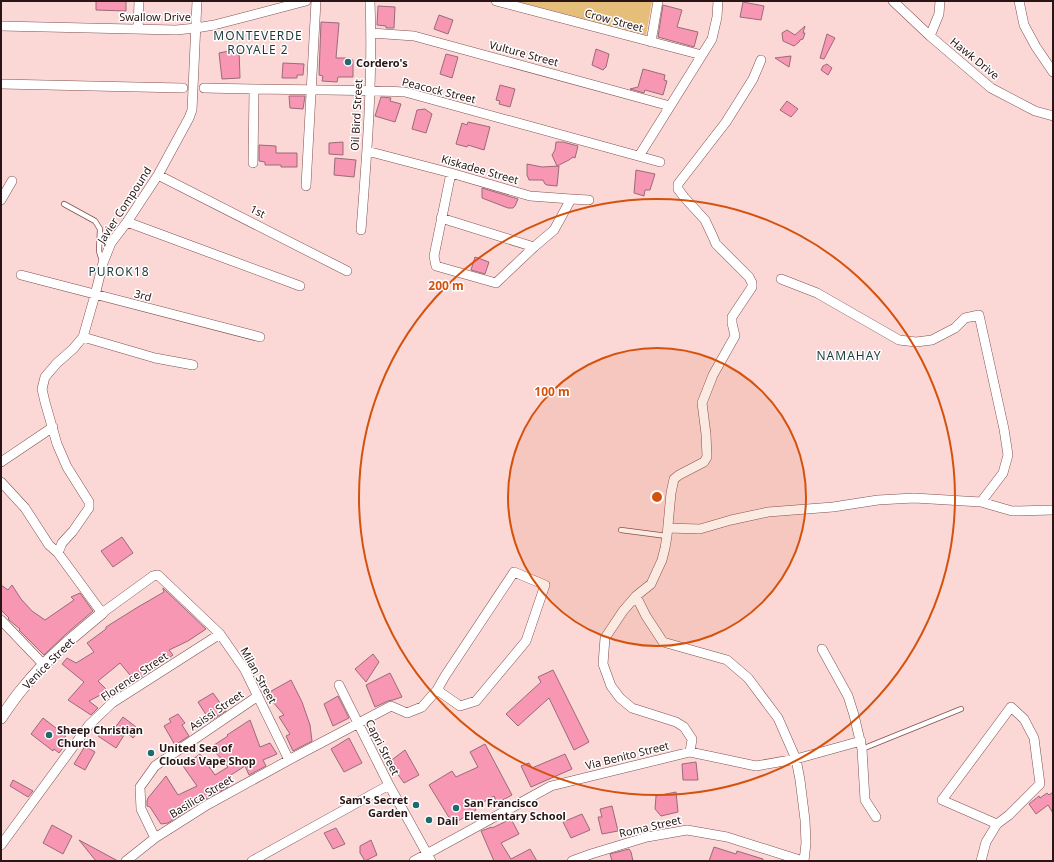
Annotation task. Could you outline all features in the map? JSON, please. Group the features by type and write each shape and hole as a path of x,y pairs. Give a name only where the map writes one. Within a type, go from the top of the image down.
{"street":[{"path":"138,29 139,1"},
{"name":"Javier Compound","path":"58,552 62,543 73,531 89,508 89,502 67,467 57,444 42,389 45,377 83,337 103,263 111,243 127,222 158,174 189,118 192,110 197,1"},
{"name":"Swallow Drive","path":"1,26 176,30 196,28 306,1"},
{"path":"306,186 316,1"},
{"name":"Oil Bird Street","path":"360,230 367,151 370,90 370,1"},
{"name":"Crow Street","path":"496,1 702,56"},
{"path":"651,42 658,1"},
{"path":"639,156 712,39 717,17 718,1"},
{"name":"Hawk Drive","path":"893,1 930,36 991,88 1035,111 1053,116"},
{"path":"930,36 938,14 940,1"},
{"path":"1019,1 1024,25 1036,47 1053,72"},
{"name":"Vulture Street","path":"371,33 414,36 670,106"},
{"path":"690,752 692,739 684,727 676,722 632,708 620,698 611,686 603,664 605,638 623,611 636,596 651,584 662,560 668,532 671,493 674,479 704,462 707,457 702,403 713,374 735,336 732,317 752,287 752,283 749,277 716,244 714,236 705,220 678,189 678,184 726,122 753,79 761,60"},
{"path":"1,84 184,88"},
{"name":"Peacock Street","path":"204,88 254,90 370,90 405,92 660,162"},
{"path":"253,163 254,90"},
{"name":"Kiskadee Street","path":"367,151 530,196 589,200"},
{"path":"451,173 434,256 436,266 496,283 554,230 571,199"},
{"name":"1st","path":"158,174 347,271"},
{"path":"1,200 12,181"},
{"path":"441,218 534,247"},
{"path":"127,222 300,286"},
{"name":"3rd","path":"21,275 260,337"},
{"path":"781,279 817,293 899,340 916,342 932,340 955,328 965,318 978,315 1004,429 1008,455 1003,473 981,502"},
{"path":"83,337 155,358 194,365"},
{"path":"1,462 53,427"},
{"path":"1,482 25,508 49,545 58,552 102,613"},
{"path":"668,532 700,529 731,520 768,512 833,507 878,500 914,498 981,502 1012,511 1053,510"},
{"name":"Basilica Street","path":"126,861 155,838 207,805 358,723 391,706 407,713 422,707 437,690 514,572 545,585 526,641 476,701 460,706 437,690"},
{"name":"Milan Street","path":"102,613 153,576 158,575 220,634 245,670 289,760"},
{"path":"636,596 646,616 663,642 727,660 748,678 778,718 796,759 800,780 806,843 803,861"},
{"name":"Venice Street","path":"1,718 23,688 44,665 71,639 102,613"},
{"path":"1,620 44,665"},
{"name":"Florence Street","path":"1,845 89,725 112,703 220,634"},
{"path":"822,649 848,696 861,745 865,800 876,817"},
{"name":"Capri Street","path":"339,685 389,785 429,858"},
{"name":"Asissi Street","path":"155,838 140,809 140,787 155,766 258,696"},
{"path":"981,861 986,842 996,824 1009,815 1040,784 1034,738 1024,719 1011,707 942,800 996,824"},
{"name":"Via Benito Street","path":"414,861 429,858 551,786 690,752 756,766 861,745"},
{"path":"252,861 389,785"},
{"name":"Roma Street","path":"572,861 590,854 648,837 687,830 727,837 803,861"}],"lane":[{"path":"64,204 95,221 100,229 99,251 103,263"},
{"path":"621,530 668,532"},
{"path":"861,745 961,709"}],"shaded area":[{"path":"516,1 652,1 646,35"}],"building":[{"path":"96,1 126,1 126,11 96,10"},
{"path":"743,2 764,6 761,20 740,17"},
{"path":"663,5 682,10 677,27 698,32 694,47 658,37"},
{"path":"378,6 395,7 394,28 386,28 386,26 377,25"},
{"path":"439,15 453,20 448,34 434,29"},
{"path":"321,22 339,23 336,58 350,58 350,60 353,60 353,77 338,77 337,82 322,81 323,76 319,75"},
{"path":"805,26 803,39 794,46 783,41 782,33 787,30 795,35"},
{"path":"827,34 835,38 824,59 820,58"},
{"path":"239,49 240,78 222,79 219,53"},
{"path":"596,49 609,54 606,67 603,70 592,65"},
{"path":"446,54 458,57 452,78 440,74"},
{"path":"791,56 789,67 775,58"},
{"path":"283,63 304,64 303,75 297,75 297,78 282,78"},
{"path":"827,64 832,68 828,75 821,70 823,66"},
{"path":"643,69 665,75 664,80 667,81 663,95 645,90 644,93 630,89 638,87"},
{"path":"500,85 515,89 510,107 499,104 500,101 496,100"},
{"path":"289,96 305,96 303,109 290,108"},
{"path":"381,97 391,98 390,101 401,104 395,122 375,116"},
{"path":"787,101 798,109 791,117 780,110"},
{"path":"425,109 432,114 426,133 412,129 417,110"},
{"path":"468,122 490,127 484,150 468,145 467,147 456,144 462,123 467,125"},
{"path":"343,142 343,155 329,154 329,143"},
{"path":"556,142 563,142 578,146 575,158 573,157 557,166 552,155 555,150"},
{"path":"259,145 276,146 276,153 297,153 297,167 265,165 265,162 259,161"},
{"path":"335,158 356,160 354,177 334,175"},
{"path":"527,164 542,167 559,166 557,186 547,185 543,180 529,180 527,175"},
{"path":"636,170 655,174 650,190 645,190 644,196 634,193"},
{"path":"482,188 518,199 513,208 508,208 482,198"},
{"path":"475,257 489,262 485,274 471,270"},
{"path":"122,537 133,553 113,567 101,551"},
{"path":"1,585 8,590 12,585 21,599 32,611 45,620 74,600 71,597 80,593 93,611 44,655 1,610"},
{"path":"163,588 206,629 188,641 169,650 173,655 135,681 120,663 98,681 108,691 89,701 98,708 91,715 68,700 84,682 62,664 67,658 76,663 94,652 87,643 106,629 106,627 164,592"},
{"path":"373,654 379,662 366,682 355,669"},
{"path":"553,670 589,742 574,750 549,698 518,726 506,714 541,682 538,677"},
{"path":"390,673 402,697 375,707 366,685"},
{"path":"291,680 302,702 310,725 312,741 293,751 286,736 290,734 279,717 284,715 266,694"},
{"path":"213,693 226,711 210,721 198,702"},
{"path":"338,696 349,718 333,726 324,704"},
{"path":"178,714 185,723 182,725 189,736 175,745 164,726 171,722 169,719"},
{"path":"123,717 140,730 133,738 126,732 116,748 98,736 103,728 111,733"},
{"name":"Sheep Christian Church","path":"43,718 66,736 61,741 65,745 59,753 54,749 53,751 31,734"},
{"path":"250,720 260,747 270,743 277,754 263,760 266,766 249,775 245,766 223,780 228,787 204,800 168,823 161,824 150,807 147,806 147,801 166,776 178,795 197,786 183,766 200,754 215,775 228,767 211,747"},
{"path":"349,738 362,763 344,772 331,749"},
{"path":"485,744 512,795 497,803 494,796 475,807 476,810 453,824 429,785 452,771 456,777 478,767 470,752"},
{"path":"85,746 95,752 85,770 74,764"},
{"path":"405,750 419,775 404,783 389,762"},
{"path":"565,754 572,769 531,787 521,766 529,763 532,768"},
{"path":"696,762 698,780 683,780 682,764"},
{"path":"13,780 33,791 28,797 10,786"},
{"path":"676,792 678,812 661,816 655,809 656,796"},
{"path":"1053,792 1053,813 1048,805 1036,814 1029,804 1039,796 1040,798 1047,793 1049,795"},
{"path":"612,806 618,831 602,834 598,817 602,817 600,809"},
{"path":"582,814 590,830 571,838 563,822"},
{"path":"511,819 519,834 501,843 511,859 530,849 537,861 494,861 481,831 492,828"},
{"path":"52,825 72,836 63,854 43,843"},
{"path":"336,828 345,844 333,849 324,833"},
{"path":"79,840 118,861 96,861"},
{"path":"371,840 377,855 365,861 360,853 360,846"},
{"path":"714,847 736,854 737,851 763,859 763,861 709,861"},
{"path":"629,849 633,861 612,861 610,854"}],"place":[{"name":"Cordero's","path":"348,62"},
{"name":"Sheep Christian Church","path":"49,735"},
{"name":"United Sea of Clouds Vape Shop","path":"151,753"},
{"name":"Sam's Secret Garden","path":"416,805"},
{"name":"San Francisco Elementary School","path":"456,808"},
{"name":"Dali","path":"429,820"}],"district":[{"name":"MONTEVERDE ROYALE 2","path":"258,42"},
{"name":"PUROK18","path":"119,271"},
{"name":"NAMAHAY","path":"849,355"}]}
